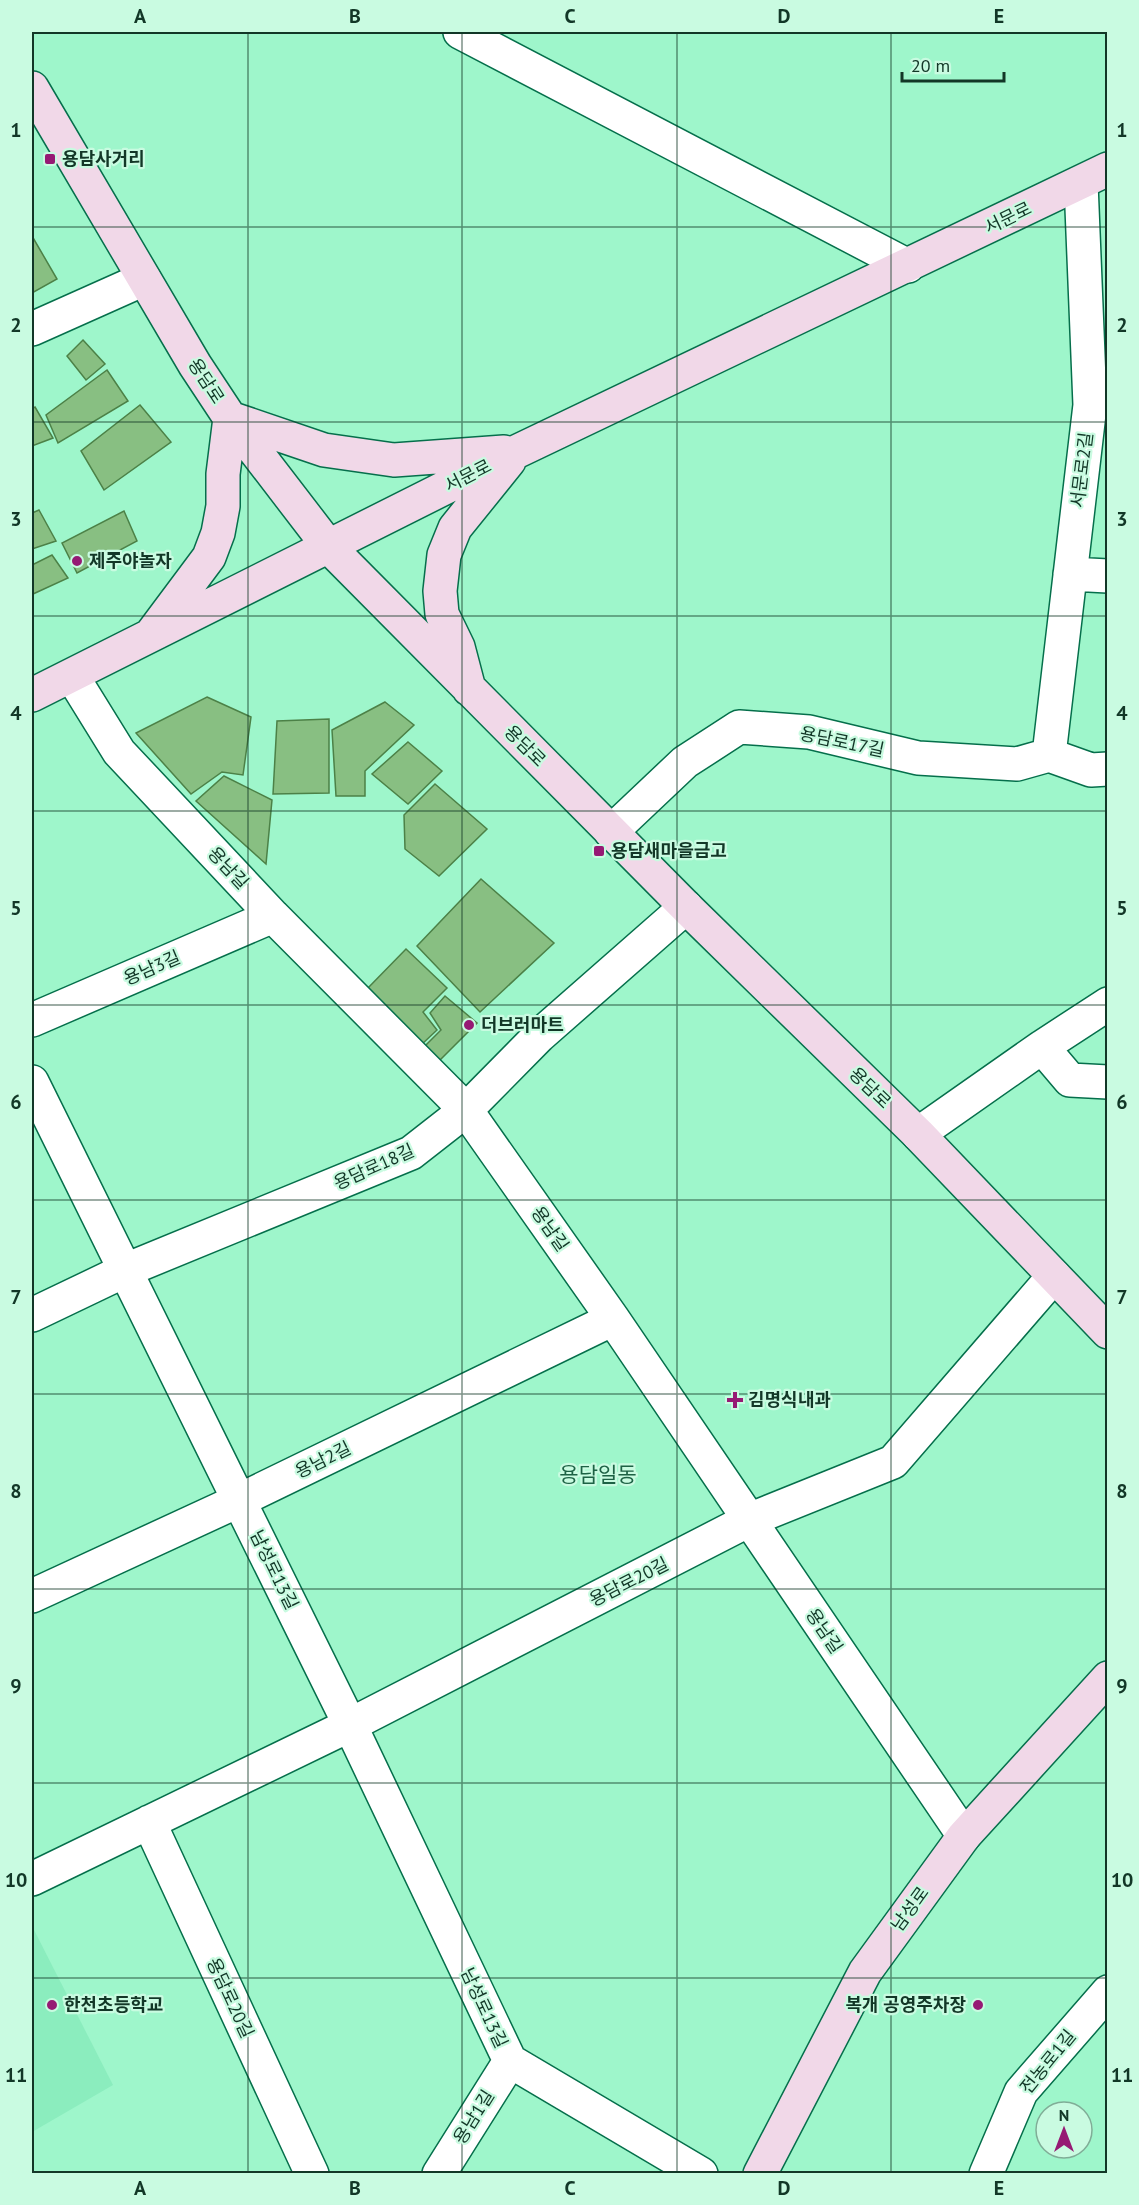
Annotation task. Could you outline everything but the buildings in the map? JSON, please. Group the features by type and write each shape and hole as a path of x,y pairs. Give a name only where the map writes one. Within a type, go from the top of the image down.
{"main road":[{"name":"용담로","path":"32,88 195,365 230,418 328,547 686,907 918,1134 1107,1332"},
{"name":"서문로","path":"32,695 518,451 1094,176"},
{"path":"149,637 209,557 218,533 223,506 223,474 230,418 324,450 394,460 518,451"},
{"path":"469,690 458,647 442,614 440,591 444,555 455,528 518,451"},
{"name":"남성로","path":"760,2174 864,1972 964,1836 1107,1678"}],"street":[{"path":"460,32 908,266"},
{"name":"서문로2길","path":"1048,754 1070,574 1099,407 1094,176"},
{"path":"32,329 144,279"},
{"path":"1070,574 1107,576"},
{"name":"용남길","path":"72,676 119,752 273,916 466,1110 613,1319 964,1836"},
{"name":"용담로17길","path":"611,832 685,762 739,727 808,732 918,759 1017,764 1048,754"},
{"path":"1048,754 1091,770 1107,769"},
{"name":"용담로18길","path":"32,1315 126,1270 411,1153 466,1110 539,1036 686,907"},
{"name":"용남3길","path":"32,1020 273,916"},
{"path":"918,1134 1107,1004"},
{"path":"1042,1047 1070,1080 1107,1082"},
{"name":"남성로13길","path":"32,1082 350,1725 510,2061"},
{"name":"용담로20길","path":"32,1879 350,1725 749,1520 893,1462 1054,1276"},
{"name":"용남2길","path":"32,1596 240,1500 613,1319"},
{"name":"용담로20길","path":"149,1822 312,2174"},
{"name":"전농로1길","path":"986,2174 1021,2092 1107,1992"},
{"path":"510,2061 701,2174"},
{"name":"용남1길","path":"439,2174 510,2061"}],"shaded area":[{"name":"한천초등학교","path":"32,1926 113,2085 32,2132"}],"place":[{"name":"용담사거리","path":"50,159"},
{"name":"제주야놀자","path":"77,561"},
{"name":"용담새마을금고","path":"599,851"},
{"name":"더브러마트","path":"469,1025"},
{"name":"김명식내과","path":"735,1400"},
{"name":"한천초등학교","path":"52,2005"},
{"name":"복개 공영주차장","path":"978,2005"}],"district":[{"name":"용담일동","path":"598,1475"}]}
